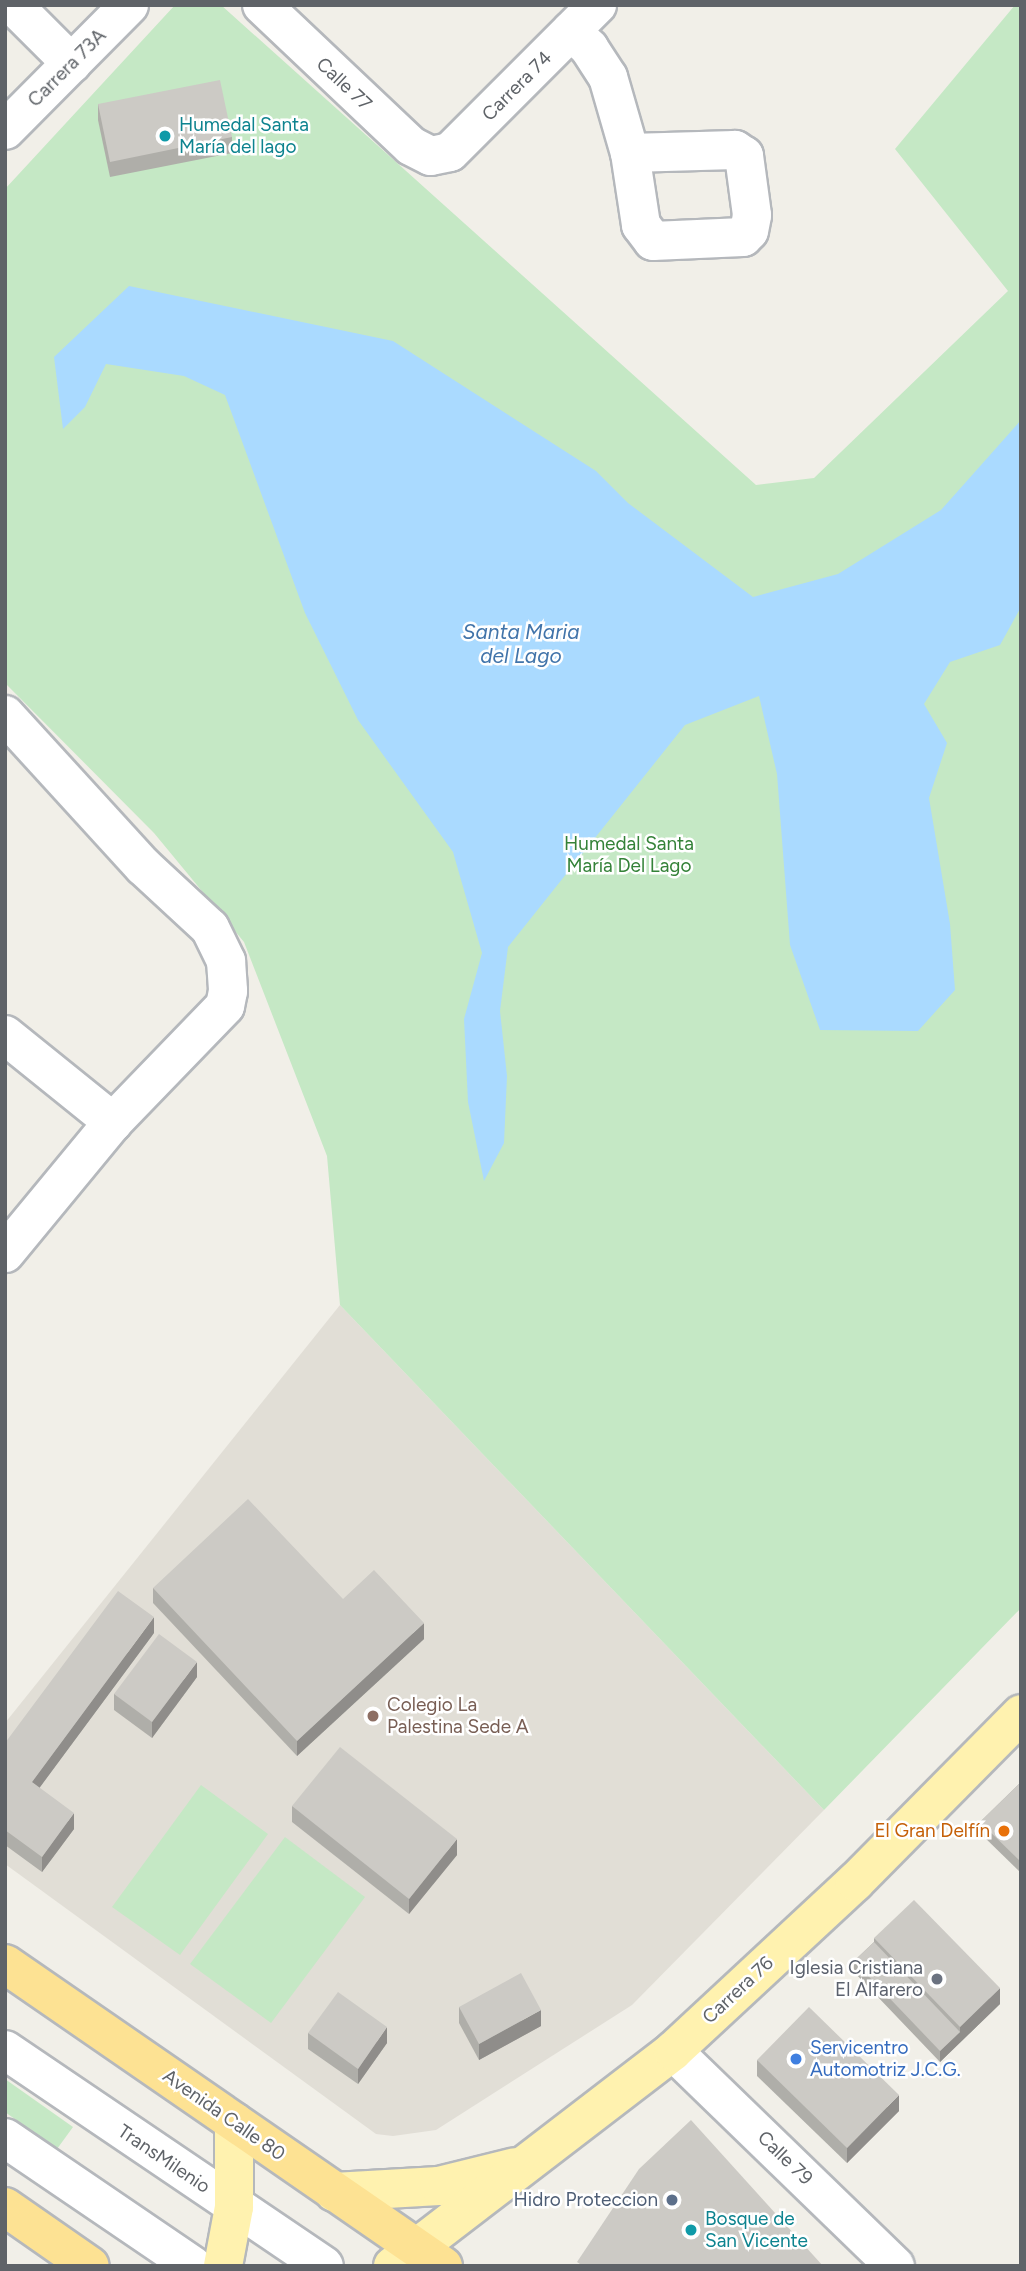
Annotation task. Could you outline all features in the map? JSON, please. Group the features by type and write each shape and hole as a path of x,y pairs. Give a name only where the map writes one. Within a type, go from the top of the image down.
{"highway":[{"name":"Avenida Calle 80","path":"5,1964 334,2192 418,2260"},
{"path":"5,2207 60,2255 90,2266"}],"main road":[{"name":"Carrera 76","path":"418,2260 531,2162 673,2051 855,1882 1021,1714"},
{"path":"223,2266 233,2207 234,2122"},
{"name":"Carrera 76","path":"334,2192 439,2186 531,2162"}],"street":[{"path":"13,5 72,64"},
{"name":"Carrera 73A","path":"5,130 129,5"},
{"name":"Calle 77","path":"262,5 411,146 431,156"},
{"path":"584,18 589,48 608,77 630,153"},
{"name":"Carrera 74","path":"431,156 450,152 584,18"},
{"path":"5,715 144,866 210,928 226,961 225,1006 113,1122 5,1253"},
{"path":"5,1035 113,1122"},
{"name":"TransMilenio","path":"5,2050 233,2207 324,2266"},
{"name":"Calle 79","path":"673,2051 895,2266"},
{"path":"5,2138 193,2266"}],"shaded area":[{"name":"Colegio La Palestina Sede A","path":"340,1305 824,1810 632,2005 436,2130 393,2136 376,2134 5,1864 5,1723"}],"green space":[{"name":"Humedal Santa María Del Lago","path":"175,5 221,5 756,485 814,478 1008,291 895,149 1015,5 1021,5 1021,1608 824,1810 340,1305 327,1156 244,942 154,833 5,683 5,189"},
{"path":"201,1785 268,1834 180,1955 112,1907"},
{"path":"285,1837 365,1897 271,2023 190,1964"},
{"path":"5,2079 73,2127 57,2149 5,2112"}],"water":[{"name":"Santa Maria del Lago","path":"129,286 393,341 596,471 628,503 753,597 838,574 941,510 1021,420 1021,607 1000,645 950,662 924,704 947,743 929,798 950,924 955,990 918,1031 820,1030 790,945 777,774 759,696 685,725 508,947 500,1011 507,1076 504,1143 484,1181 468,1102 464,1019 482,953 453,852 358,720 305,613 225,395 184,376 106,364 85,407 63,429 54,357"}],"building":[{"name":"Humedal Santa María del lago","path":"220,80 232,137 110,162 98,104"},
{"path":"248,1499 343,1599 374,1570 424,1623 297,1741 153,1588"},
{"path":"118,1591 154,1617 32,1782 74,1813 42,1857 5,1830 5,1743"},
{"path":"159,1634 197,1662 152,1722 114,1694"},
{"path":"340,1747 457,1839 409,1899 292,1806"},
{"path":"1021,1782 1021,1862 980,1822"},
{"name":"Iglesia Cristiana El Alfarero","path":"914,1900 1000,1988 960,2027 874,1938"},
{"path":"874,1942 960,2032 940,2051 854,1961"},
{"path":"521,1973 541,2010 479,2044 459,2007"},
{"path":"338,1992 387,2027 358,2069 308,2033"},
{"path":"809,2007 899,2095 847,2148 757,2060"},
{"name":"Bosque de San Vicente","path":"691,2120 823,2266 583,2266 577,2262 639,2169"}],"place":[{"name":"Humedal Santa María del lago","path":"165,136"},
{"name":"Colegio La Palestina Sede A","path":"373,1716"},
{"name":"El Gran Delfín","path":"1004,1831"},
{"name":"Iglesia Cristiana El Alfarero","path":"937,1979"},
{"name":"Servicentro Automotriz J.C.G.","path":"796,2059"},
{"name":"Hidro Proteccion","path":"672,2200"},
{"name":"Bosque de San Vicente","path":"691,2230"}]}
